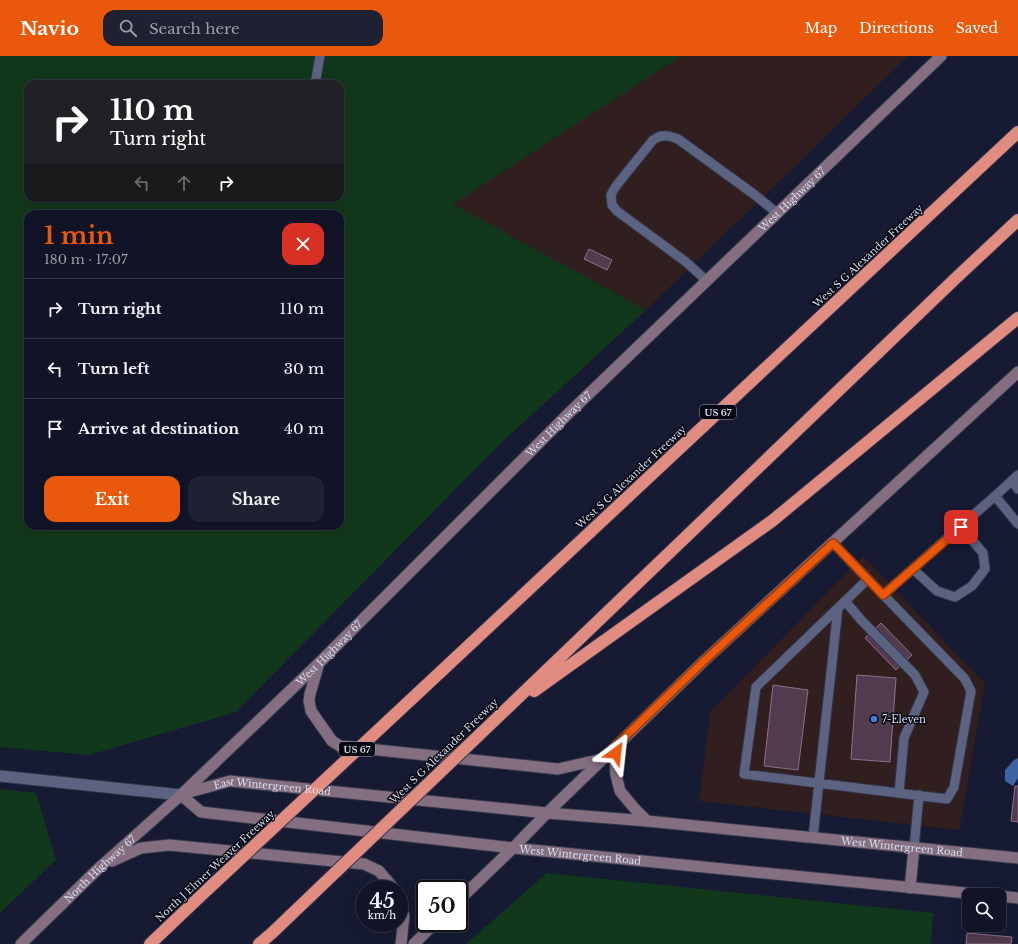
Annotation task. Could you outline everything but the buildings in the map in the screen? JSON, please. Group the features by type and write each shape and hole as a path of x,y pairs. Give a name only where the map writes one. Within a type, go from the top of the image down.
{"highway":[{"name":"West S G Alexander Freeway","path":"296,806 1018,132"},
{"name":"West S G Alexander Freeway","path":"260,944 1018,220"},
{"path":"499,716 772,521 1018,318"},
{"name":"North J Elmer Weaver Freeway","path":"148,944 296,806"}],"main road":[{"name":"West Highway 67","path":"180,795 319,663 570,412 941,56"},
{"path":"468,891 705,660 1018,372"},
{"path":"319,663 309,701 312,711 332,741 340,746 558,769 602,759"},
{"path":"618,744 615,761 616,775 620,791 647,821"},
{"name":"East Wintergreen Road","path":"180,795 230,781 547,813"},
{"name":"West Wintergreen Road","path":"180,795 201,812 513,848 962,893"},
{"name":"North Highway 67","path":"21,944 100,867 180,795"},
{"name":"West Wintergreen Road","path":"547,813 647,821 1018,858"},
{"path":"100,867 141,848 169,845 364,864 379,871 387,880"},
{"path":"910,888 914,848"},
{"path":"1006,897 1018,898"},
{"path":"401,944 402,932"},
{"path":"414,944 426,932"}],"street":[{"name":"East Wintergreen Road","path":"0,776 180,795"}],"lane":[{"path":"316,80 320,56"},
{"path":"707,280 686,262 617,211 612,205 611,195 616,186 653,140 658,136 678,139 755,195 777,213"},
{"path":"883,595 1015,478 1018,489"},
{"path":"995,496 1018,524"},
{"path":"913,569 937,591 955,597 972,586 985,569 983,553 961,527"},
{"path":"833,543 965,679 971,691 954,787 947,799 744,774 756,687 868,580"},
{"path":"846,601 862,621 915,675 924,692 904,738 899,793"},
{"path":"813,837 838,608"},
{"path":"914,848 919,795"}],"shaded area":[{"path":"681,56 908,56 646,310 452,204"},
{"path":"863,556 985,684 959,830 699,801 710,712"}],"green space":[{"path":"0,56 681,56 453,204 646,310 500,444 236,712 89,755 0,747"},
{"path":"0,789 36,793 56,860 0,913"},
{"path":"547,873 933,913 931,944 466,944"}],"water":[{"path":"1018,758 1018,778 1013,786 1005,781 1005,770 1014,760"}],"place":[{"name":"7-Eleven","path":"874,719"}],"route":[{"path":"616,753 618,744 629,733 705,660 833,543 883,595 961,527"}]}
